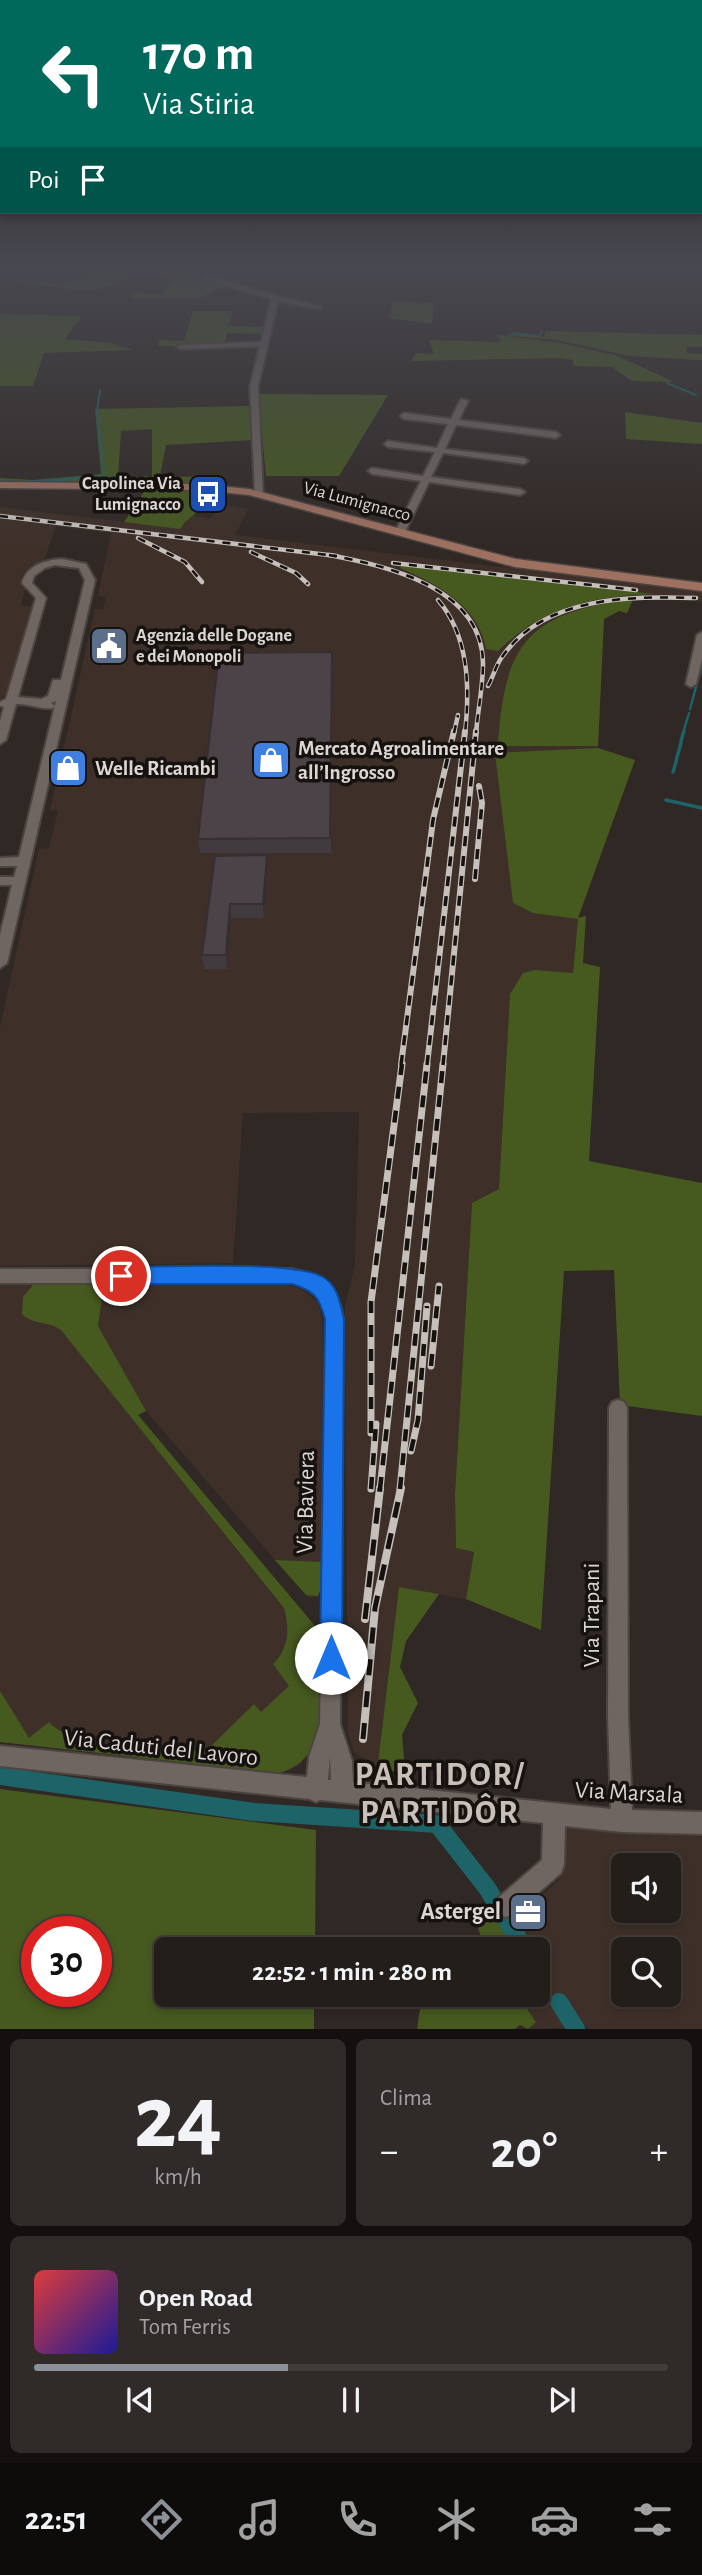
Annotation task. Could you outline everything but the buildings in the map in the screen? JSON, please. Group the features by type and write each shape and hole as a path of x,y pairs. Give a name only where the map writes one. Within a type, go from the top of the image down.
{"main road":[{"name":"Via Lumignacco","path":"0,485 217,488 260,494 528,566 702,587"}],"street":[{"path":"259,361 254,386 260,494"},
{"path":"400,532 442,451 464,401"},
{"path":"404,416 556,435"},
{"path":"388,444 524,461"},
{"path":"372,471 520,492"},
{"path":"0,740 41,598 27,583 29,575 39,567 55,562 83,566 90,580 19,881 5,926 0,962"},
{"path":"41,703 54,697 76,611 84,603"},
{"path":"691,684 702,635"},
{"path":"0,707 11,701 41,703 58,713"},
{"path":"0,862 23,861"},
{"path":"0,881 19,881"},
{"name":"Via Baviera","path":"0,1276 280,1275 300,1277 321,1285 330,1297 335,1319 330,1724 319,1757 316,1791"},
{"name":"Via Trapani","path":"618,1408 618,1716 622,1821"},
{"name":"Via Baviera","path":"330,1724 342,1760 342,1792"},
{"name":"Via Caduti del Lavoro","path":"0,1756 316,1791"},
{"name":"Via Marsala","path":"316,1791 622,1821 702,1823"},
{"name":"Via Marsala","path":"506,1906 553,1865 554,1814"}],"shaded area":[{"path":"137,503 210,519 221,504 248,509 235,535 702,591 702,601 634,599 627,613 619,611 604,619 598,748 635,760 578,919 573,973 535,970 510,994 499,1190 472,1203 455,1494 456,1547 474,1552 466,1599 399,1587 377,1771 354,1752 348,1733 345,1307 355,1264 359,1112 243,1113 233,1263 0,1266 0,1026 39,849 49,848 58,811 50,810 95,609 103,609 106,597 98,596 111,533 56,526 44,561 29,567 21,576 21,586 25,590 21,606 32,606 7,691 0,700 0,507 124,522"},
{"path":"0,1284 56,1285 151,1433 321,1633 302,1763 291,1770 279,1773 0,1742"},
{"path":"104,1285 287,1285 301,1289 318,1302 323,1325 322,1586 318,1596 310,1598 303,1592 146,1411 98,1326"},
{"path":"563,1828 702,1837 702,2029 589,2029 568,2009 559,1995 554,2001 570,2028 528,2029 536,2021 526,2007 550,2007 550,1937 522,1937 511,1920 557,1882 564,1867"}],"green space":[{"path":"0,361 41,361 33,386 0,386"},
{"path":"573,361 628,361 674,382 632,381 612,367 574,366"},
{"path":"258,394 388,395 339,476 266,476"},
{"path":"250,406 253,440 166,445 160,476 202,477 200,486 0,483 0,478 34,480 101,474 95,409","holes":["152,429 152,476 118,478 121,431"]},
{"path":"625,412 702,423 702,444 626,439"},
{"path":"145,490 195,490 194,495 212,498 180,529 124,522"},
{"path":"400,568 654,594 589,601 570,607 532,624 498,651 486,649 475,620 454,598 428,581"},
{"path":"633,599 627,613 619,611 604,619 598,746 498,746 507,681 516,657 529,639 546,624 569,613"},
{"path":"598,748 635,760 578,918 586,916 583,963 600,967 589,1161 702,1183 702,1416 620,1405 614,1270 564,1271 541,1630 466,1599 474,1552 456,1548 455,1494 472,1203 499,1189 510,994 523,973 535,970 573,973 578,919 533,913 513,903 495,753"},
{"path":"33,1285 104,1285 98,1326 146,1411 138,1415 321,1633 319,1736 307,1755 293,1768 279,1773 0,1742 0,1691 29,1738 49,1722 60,1731 76,1738 116,1748 158,1750 189,1743 200,1757 254,1704 261,1712 289,1686 273,1664 287,1638 284,1608 61,1330 31,1320 22,1314 23,1297"},
{"path":"275,1560 322,1562 322,1586 318,1596 306,1595"},
{"path":"399,1587 439,1594 406,1641 400,1667 418,1703 402,1735 405,1771 377,1771"},
{"path":"0,1789 316,1830 315,1937 154,1937 154,2007 314,2007 314,2029 0,2029"},
{"path":"490,1908 508,1937 481,1937 476,1919"},
{"path":"420,2007 526,2007 536,2022 528,2029 520,2025 515,2029 417,2029"}],"waterway":[{"path":"667,383 696,395"},
{"path":"100,390 97,411 104,472"},
{"path":"23,482 105,477 104,470"},
{"path":"0,481 15,482"},
{"path":"690,709 702,665"},
{"path":"683,733 689,713"},
{"path":"681,741 684,731"},
{"path":"676,761 681,743"},
{"path":"673,772 676,762"},
{"path":"666,800 702,808"},
{"path":"0,1776 254,1812 437,1824 487,1888 517,1937"},
{"path":"559,2002 576,2029"}],"railway":[{"path":"0,516 329,555"},
{"path":"138,538 185,562 202,582"},
{"path":"251,552 296,573 308,584"},
{"path":"329,555 337,556"},
{"path":"329,555 403,574 449,598 467,616 478,637 483,663 476,733"},
{"path":"393,563 636,590"},
{"path":"488,686 500,660 520,637 541,622 564,611 617,600 696,598"},
{"path":"438,600 456,630 465,663 465,733"},
{"path":"454,733 458,715"},
{"path":"401,1065 433,820 454,731"},
{"path":"427,1065 465,731"},
{"path":"443,1065 476,731"},
{"path":"475,879 482,803 479,786"},
{"path":"371,1433 371,1302 402,1064"},
{"path":"380,1489 427,1064"},
{"path":"400,1489 443,1064"},
{"path":"431,1366 439,1286"},
{"path":"411,1451 418,1420 427,1306"},
{"path":"371,1489 376,1424"},
{"path":"365,1619 380,1488"},
{"path":"363,1739 375,1608 401,1488"}],"place":[{"name":"Capolinea Via Lumignacco","path":"208,494"},
{"name":"Agenzia delle Dogane e dei Monopoli","path":"109,646"},
{"name":"Mercato Agroalimentare all’Ingrosso","path":"271,760"},
{"name":"Welle Ricambi","path":"68,768"},
{"name":"Astergel","path":"528,1912"}],"district":[{"name":"PARTIDOR/ PARTIDÔR","path":"440,1794"}],"route":[{"path":"121,1276 292,1276 316,1283 328,1293 335,1319 331,1658"}]}
